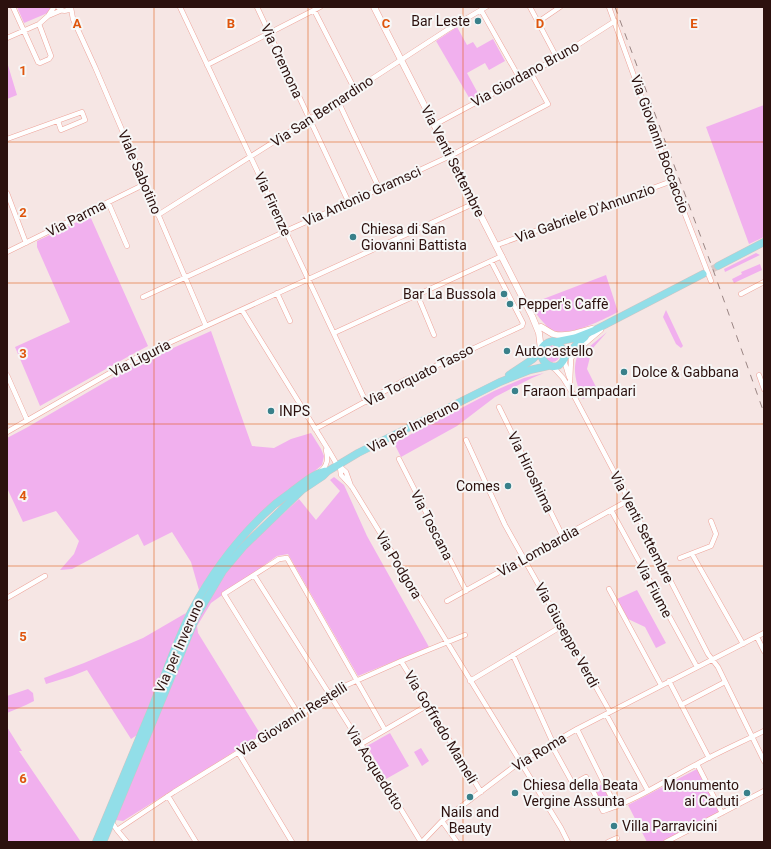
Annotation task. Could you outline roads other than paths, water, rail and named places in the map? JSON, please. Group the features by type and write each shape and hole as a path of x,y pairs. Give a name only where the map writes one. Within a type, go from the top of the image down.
{"main road":[{"path":"718,266 763,244"},
{"path":"593,332 575,338 545,344 541,350 542,359 550,366 559,365 578,343 593,332 703,274"},
{"path":"554,341 564,352 564,359"},
{"name":"Via per Inveruno","path":"500,382 532,359 541,350"},
{"name":"Via per Inveruno","path":"96,842 191,612 218,568 261,517 305,482 324,471 328,471 338,466 358,453 500,382 530,370 550,366"},
{"name":"Via per Inveruno","path":"103,842 197,615 223,571 244,546 302,490 324,476 328,471"}],"street":[{"path":"13,7 38,62 40,63 49,59 51,56 38,24"},
{"path":"48,16 54,7"},
{"path":"7,38 38,24 48,16 62,10 69,10 71,7"},
{"name":"Viale Sabotino","path":"71,7 72,19 95,67 206,326"},
{"name":"Via Firenze","path":"180,7 366,402"},
{"name":"Via Cremona","path":"257,7 349,203"},
{"path":"207,66 320,7"},
{"name":"Via Venti Settembre","path":"374,7 532,316 539,332 541,350"},
{"name":"Via San Bernardino","path":"158,215 251,157 447,30 486,7"},
{"path":"530,7 558,58"},
{"path":"538,22 560,7"},
{"name":"Via Giovanni Boccaccio","path":"609,7 672,180 711,281"},
{"name":"Viale Sabotino","path":"62,10 72,19"},
{"path":"314,10 355,90"},
{"path":"481,10 520,79"},
{"name":"Via Giordano Bruno","path":"434,125 558,58 615,21"},
{"name":"Via Antonio Gramsci","path":"143,297 450,156 548,104 531,73"},
{"path":"338,101 380,188"},
{"path":"7,139 82,112 85,120 60,130 58,121"},
{"name":"Via Gabriele D'Annunzio","path":"497,245 672,180"},
{"name":"Via Parma","path":"7,252 145,184"},
{"path":"7,193 26,243"},
{"path":"108,202 127,246"},
{"name":"Via Liguria","path":"7,432 136,358 475,203"},
{"name":"Via Gabriele D'Annunzio","path":"334,333 502,256"},
{"name":"Via Torquato Tasso","path":"315,429 405,380 522,326 523,323 491,261"},
{"path":"741,294 764,282"},
{"path":"277,293 290,320"},
{"path":"417,294 434,335"},
{"name":"Via Podgora","path":"242,310 329,451 338,466 341,475 352,487 561,828 568,842"},
{"name":"Via Venti Settembre","path":"532,316 554,341"},
{"path":"541,327 552,334 563,335 574,334 607,324"},
{"path":"570,383 571,359 574,353 607,324"},
{"name":"Via Venti Settembre","path":"564,359 573,394"},
{"name":"Via Venti Settembre","path":"550,366 563,378 573,394 708,654 718,668 764,760"},
{"path":"7,375 27,420"},
{"path":"759,375 764,389"},
{"name":"Via Hiroshima","path":"499,407 562,537"},
{"name":"Via Giuseppe Verdi","path":"466,440 505,525 562,626 648,791"},
{"path":"318,474 327,464 328,459 324,444"},
{"name":"Via Toscana","path":"399,459 466,591"},
{"name":"Via Lombardia","path":"447,601 629,500"},
{"name":"Via Fiume","path":"612,510 697,668"},
{"path":"680,558 711,546 716,534 711,521"},
{"path":"692,554 743,644"},
{"path":"299,715 224,594 279,559 287,558 386,730"},
{"name":"Via Acquedotto","path":"254,575 421,842"},
{"path":"7,598 45,576"},
{"path":"609,589 661,685"},
{"path":"470,681 562,626"},
{"name":"Via Roma","path":"421,842 442,821 520,762 577,729 764,633"},
{"name":"Via Giovanni Restelli","path":"117,830 174,792 328,697 331,692 465,635"},
{"path":"757,636 764,651"},
{"path":"512,655 552,743 573,784 586,777 603,811 616,807 697,764 764,731"},
{"name":"Via Goffredo Mameli","path":"401,661 481,792"},
{"path":"669,682 709,758"},
{"path":"681,705 725,682"},
{"path":"361,744 428,705"},
{"path":"577,729 616,807"},
{"path":"238,752 292,842"},
{"path":"697,764 722,813"},
{"path":"666,842 764,791"},
{"path":"168,796 196,842"},
{"path":"111,821 127,842"},
{"path":"442,821 457,842"},
{"path":"608,842 616,838"}],"tunnel":[{"path":"703,274 718,266"}],"railway":[{"path":"615,7 711,264 764,413"}],"place":[{"name":"Bar Leste","path":"478,21"},
{"name":"Chiesa di San Giovanni Battista","path":"353,237"},
{"name":"Bar La Bussola","path":"504,294"},
{"name":"Pepper's Caffè","path":"510,304"},
{"name":"Autocastello","path":"507,351"},
{"name":"Dolce & Gabbana","path":"624,372"},
{"name":"Faraon Lampadari","path":"515,391"},
{"name":"INPS","path":"271,411"},
{"name":"Comes","path":"508,486"},
{"name":"Chiesa della Beata Vergine Assunta","path":"515,793"},
{"name":"Monumento ai Caduti","path":"747,793"},
{"name":"Nails and Beauty","path":"470,797"},
{"name":"Villa Parravicini","path":"614,826"}]}
